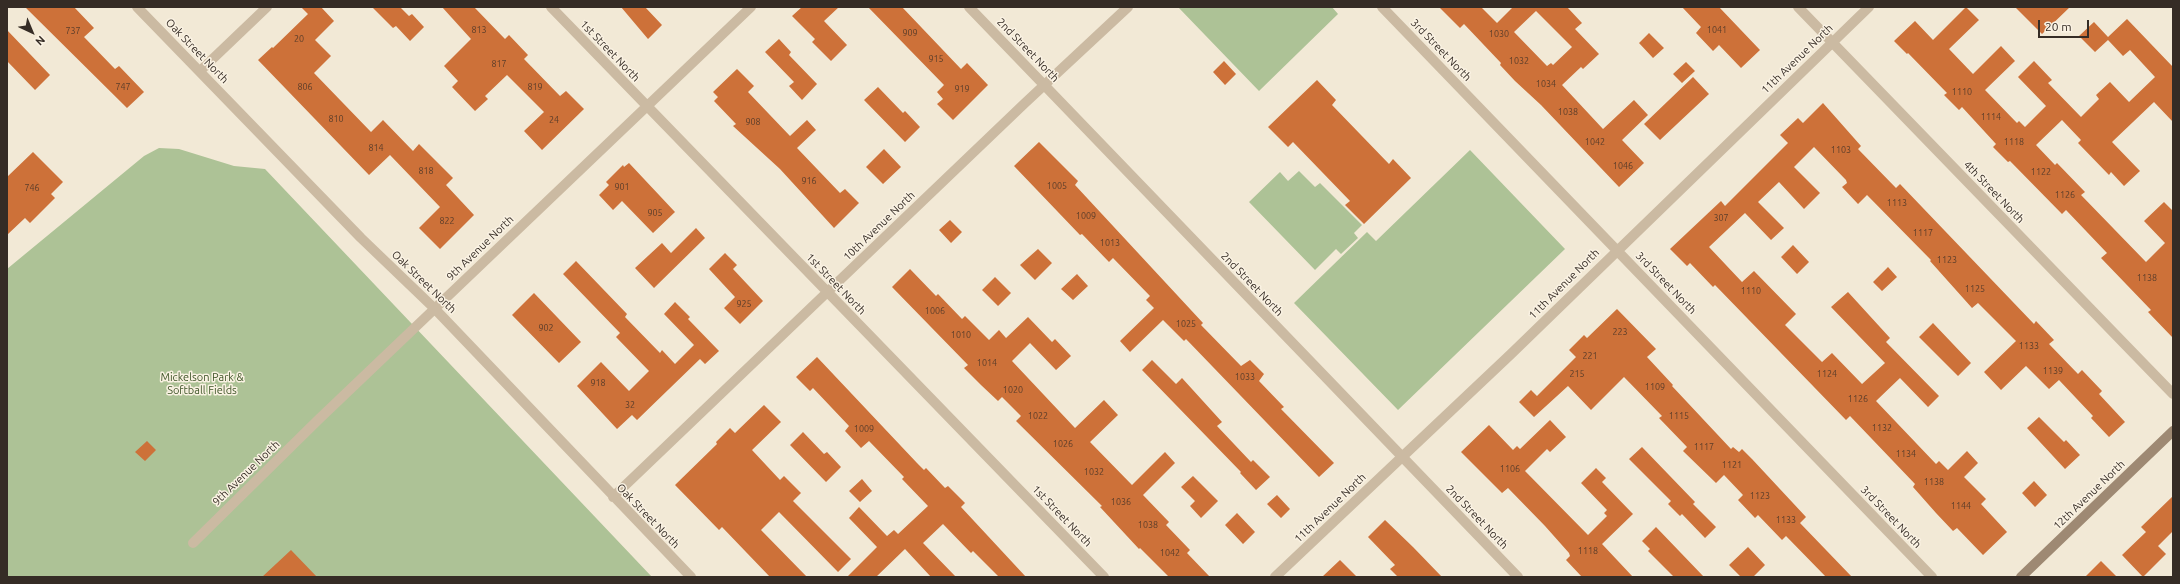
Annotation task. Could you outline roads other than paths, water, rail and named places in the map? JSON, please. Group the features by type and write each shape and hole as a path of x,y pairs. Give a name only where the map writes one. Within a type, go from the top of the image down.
{"main road":[{"name":"12th Avenue North","path":"2021,577 2173,431"}],"street":[{"name":"Oak Street North","path":"137,7 361,238 434,308 690,577"},
{"path":"200,71 267,7"},
{"name":"1st Street North","path":"551,7 1104,577"},
{"name":"9th Avenue North","path":"193,542 434,308 751,7"},
{"name":"2nd Street North","path":"969,7 1518,577"},
{"name":"10th Avenue North","path":"613,497 1044,84 1128,7"},
{"name":"3rd Street North","path":"1382,7 1932,577"},
{"name":"4th Street North","path":"1798,7 2173,394"},
{"name":"11th Avenue North","path":"1275,577 1516,348 1869,7"}],"park label":[{"name":"Mickelson Park & Softball Fields","path":"202,383"}]}
